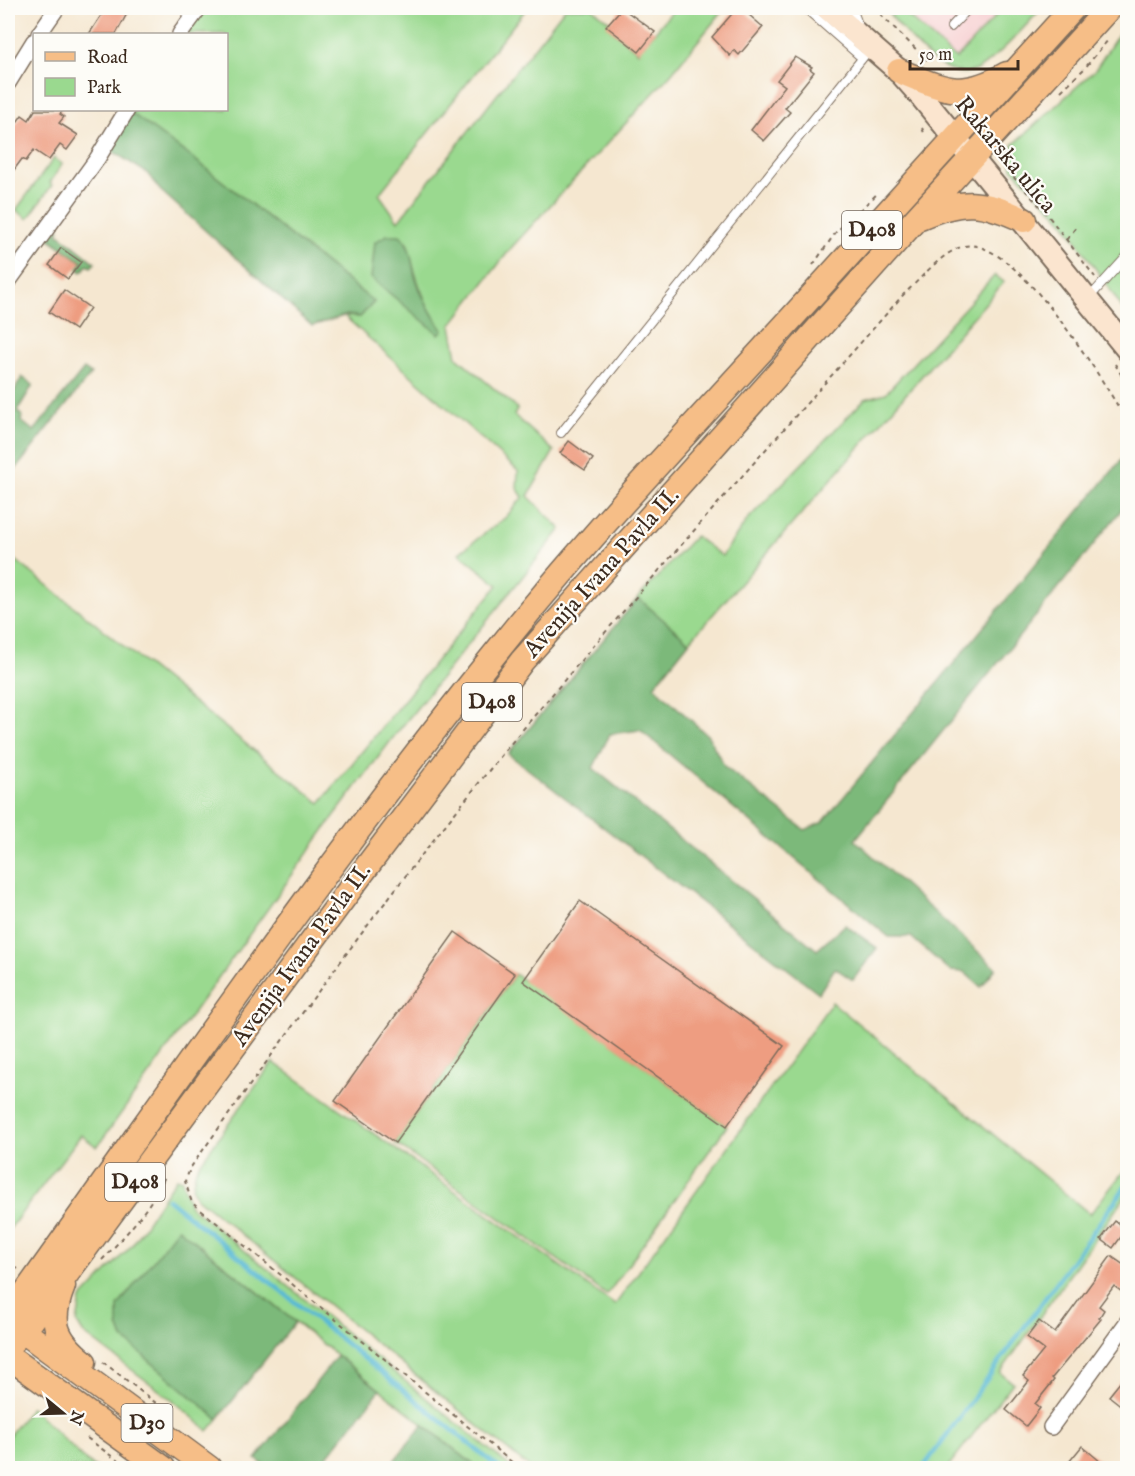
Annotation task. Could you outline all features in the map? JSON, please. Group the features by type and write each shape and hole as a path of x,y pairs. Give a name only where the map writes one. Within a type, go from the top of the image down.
{"main road":[{"name":"Rakarska ulica","path":"827,8 866,48 899,71 1024,220 1095,292 1128,350"},
{"name":"Avenija Ivana Pavla II.","path":"11,1329 76,1224 130,1143 342,853 507,639 679,440 1073,8"},
{"name":"Avenija Ivana Pavla II.","path":"11,1329 68,1272 362,873 522,661 972,156 1109,8"},
{"path":"899,71 940,87 960,91 985,85 1019,67"},
{"path":"915,220 968,203 993,207 1024,220"},
{"path":"8,1287 31,1273 56,1242 76,1224"},
{"path":"68,1272 55,1310 55,1325 63,1342 94,1371 102,1389"},
{"name":"D30","path":"11,1329 102,1389 209,1468"},
{"name":"D30","path":"8,1356 163,1468"}],"street":[{"path":"40,33 57,8"},
{"path":"181,33 199,8"},
{"path":"8,82 33,43"},
{"path":"8,282 97,159 126,111"},
{"path":"1051,1427 1128,1321"}],"lane":[{"path":"804,8 866,48"},
{"path":"852,8 866,48"},
{"path":"951,27 969,8"},
{"path":"561,433 866,48"},
{"path":"1095,292 1128,255"}],"path":[{"path":"874,8 929,63"},
{"path":"1003,161 1009,172 1067,239 1095,292"},
{"path":"1067,239 1078,225"},
{"path":"519,1468 192,1203 185,1181 191,1167 391,896 507,749 658,570 904,294 945,256 962,246 975,246 992,251 1007,260 1069,330 1128,423"},
{"path":"102,1261 125,1236 160,1188 169,1166"}],"shaded area":[{"path":"899,8 1003,8 956,59"}],"green space":[{"path":"203,8 527,8 379,194 398,221 565,8 592,8 610,22 607,26 638,52 675,8 725,8 671,74 512,247 451,325 457,357 518,409 514,415 554,451 528,496 561,529 392,739 97,1147 81,1135 8,1231 8,554 320,803 498,585 459,553 506,517 523,497 517,488 518,471 344,316 360,317 374,302 198,162 131,113 132,111 228,111 228,33 186,33","holes":["407,241 424,298 442,330 375,243"]},
{"path":"884,8 899,8 956,59 1003,8 1042,8 995,57 978,69 965,73 938,64 925,54"},
{"path":"1127,21 1127,315 1063,221 1012,168 1010,152 1014,144 1095,70"},
{"path":"131,113 198,162 374,302 360,317 347,315 312,326 160,190 147,173 109,149"},
{"path":"54,158 62,164 50,183 52,185 28,219 16,210"},
{"path":"55,226 60,230 58,233 95,263 91,267 87,265 82,272 78,269 82,262 47,237"},
{"path":"387,235 400,235 407,244 421,292 443,330 439,334 371,278 375,242"},
{"path":"995,275 1004,282 689,642 638,598 695,536 722,556 748,519 865,399 886,393"},
{"path":"84,369 91,374 8,479 8,402 22,377 33,385 17,411 22,416 21,421 34,431"},
{"path":"1127,453 1127,503 855,840 996,968 981,987 964,972 950,971 911,937 889,937 640,730 610,734 593,768 817,950 845,925 877,948 853,980 835,968 819,993 508,754 638,598 689,642 654,686 708,736 725,767 805,830 823,822"},
{"path":"515,974 727,1126 607,1295 395,1143"},
{"path":"832,1002 1090,1214 1127,1167 1127,1194 1000,1373 1013,1383 947,1468 530,1468 197,1198 192,1189 196,1169 273,1062 615,1305"},
{"path":"176,1178 182,1180 190,1206 512,1468 478,1468 178,1228 118,1325 123,1338 218,1419 208,1431 180,1406 83,1333 77,1323 81,1299 132,1245"},
{"path":"178,1228 295,1322 218,1419 123,1338 118,1325 118,1306"},
{"path":"337,1356 380,1390 318,1468 268,1468 256,1459"},
{"path":"31,1407 86,1461 97,1468 8,1468 8,1437"},
{"path":"423,1425 478,1468 388,1468"}],"building":[{"path":"106,8 130,8 117,33 90,33"},
{"path":"622,8 655,32 639,52 606,26"},
{"path":"737,8 741,8 763,27 739,55 734,50 730,56 712,37"},
{"path":"795,57 812,67 810,69 814,72 785,108 790,112 764,141 751,130 785,86 777,80"},
{"path":"34,111 62,111 60,114 64,117 59,123 78,135 67,150 60,145 49,160 34,150 26,161 22,159 8,178 8,135 22,115 29,120"},
{"path":"61,248 81,262 68,279 49,265"},
{"path":"64,290 90,308 75,330 49,312"},
{"path":"569,441 593,459 585,470 560,453"},
{"path":"580,901 784,1046 727,1126 523,981"},
{"path":"455,932 515,974 395,1143 335,1101"},
{"path":"1115,1221 1126,1230 1113,1248 1101,1239"},
{"path":"1111,1256 1128,1268 1128,1285 1122,1292 1114,1286 1099,1306 1104,1310 1099,1318 1101,1319 1052,1378 1054,1380 1035,1404 1040,1408 1026,1426 1006,1410 1029,1381 1023,1376 1044,1350 1027,1337 1039,1321 1055,1333"},
{"path":"1121,1381 1128,1386 1128,1411 1109,1396"},
{"path":"1082,1446 1101,1462 1096,1468 1064,1468"}],"waterway":[{"path":"923,1468 1128,1183"},
{"path":"168,1199 499,1468"}]}
